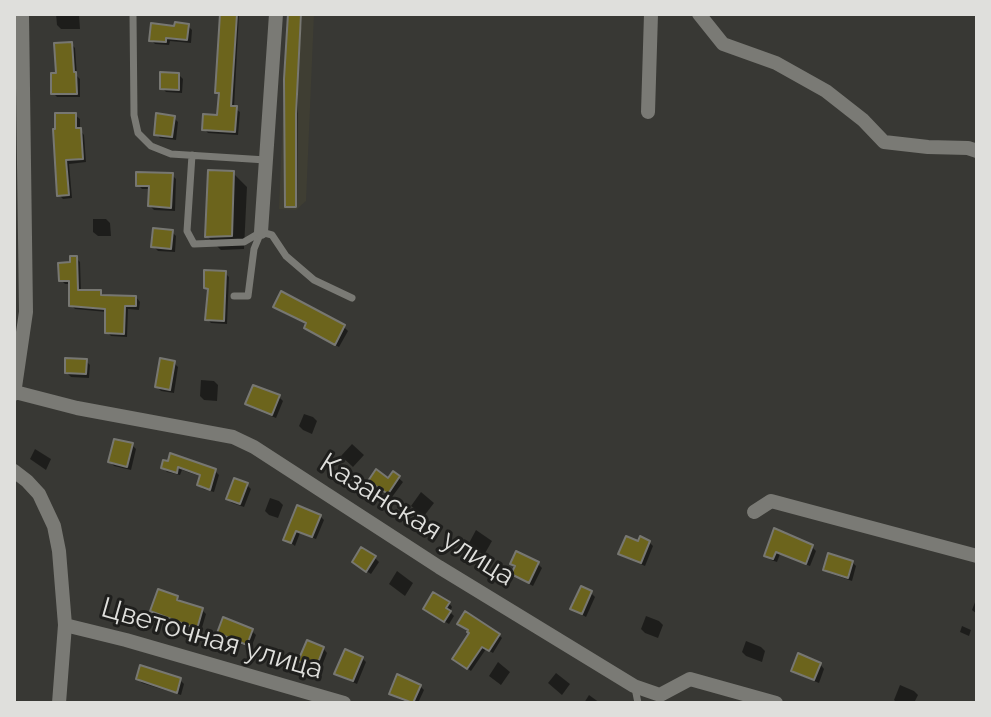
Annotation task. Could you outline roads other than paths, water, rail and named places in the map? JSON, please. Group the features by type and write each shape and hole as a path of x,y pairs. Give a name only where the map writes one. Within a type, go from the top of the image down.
{"street":[{"path":"14,393 26,312 18,56 22,14"},
{"path":"261,232 276,14"},
{"path":"648,112 651,14"},
{"path":"699,14 723,44 776,63 826,91 863,120 884,142 977,151"},
{"name":"Казанская улица","path":"14,393 233,437 254,447 439,567 634,686 660,695 690,679 776,703"},
{"path":"14,471 39,494 54,526 59,551 65,625 59,703"},
{"path":"754,512 771,501 977,556"},
{"name":"Цветочная улица","path":"65,625 344,703"}],"lane":[{"path":"133,14 134,115 138,133 151,146 171,154 266,160"},
{"path":"192,155 187,231 194,244 244,242 261,232 272,235 286,256 314,280 352,298"},
{"path":"234,296 248,296 254,249 261,232"},
{"path":"634,686 638,703"}]}
